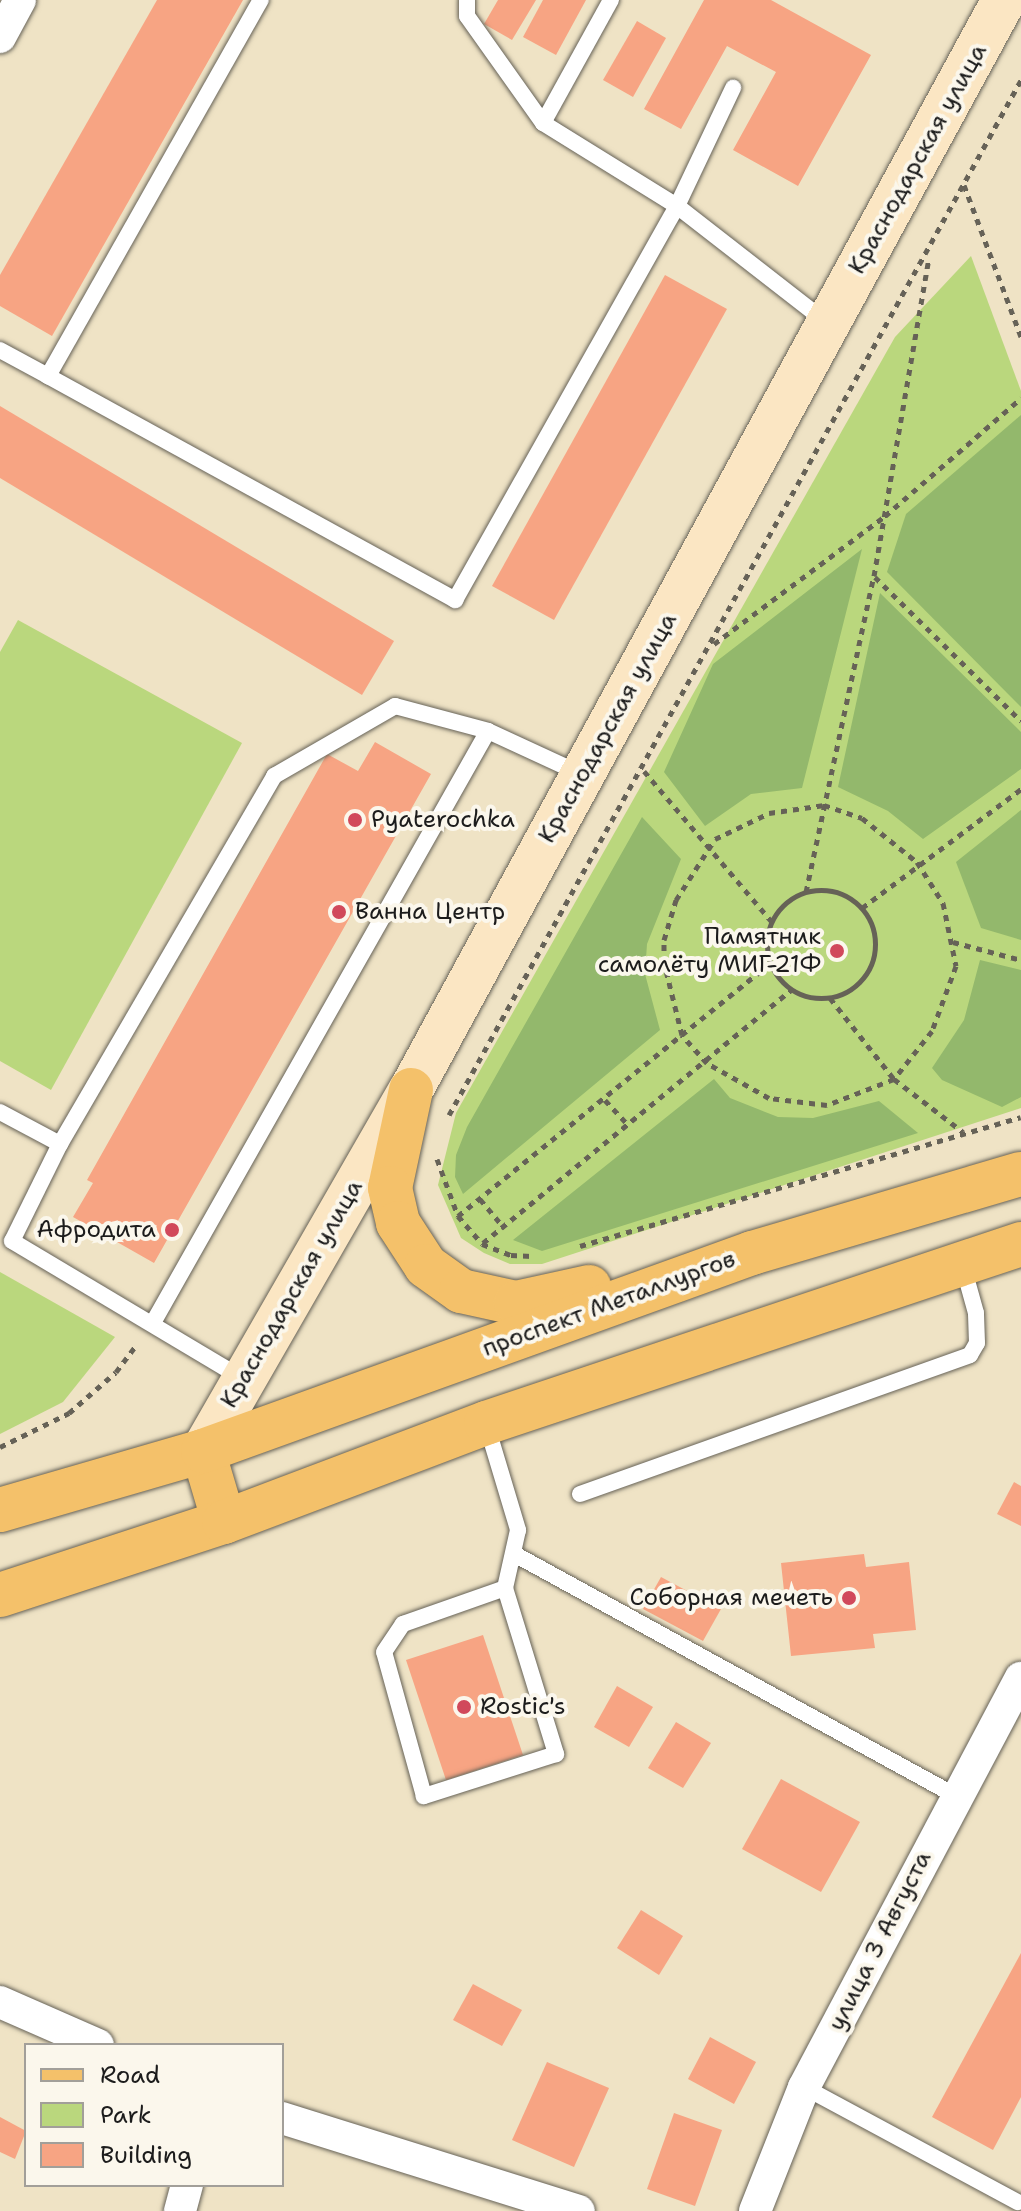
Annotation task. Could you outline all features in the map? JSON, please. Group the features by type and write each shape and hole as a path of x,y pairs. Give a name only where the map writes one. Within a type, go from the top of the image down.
{"main road":[{"name":"Краснодарская улица","path":"203,1451 242,1378 411,1090 1004,0"},
{"path":"411,1090 390,1188 398,1223 426,1266 461,1291 516,1303 752,1253"},
{"name":"проспект Металлургов","path":"0,1510 203,1451 752,1253 1021,1174"},
{"path":"0,1595 224,1522 486,1423 1021,1244"},
{"path":"203,1451 224,1522"}],"street":[{"path":"0,37 20,0"},
{"name":"улица 3 Августа","path":"755,2211 804,2087 1021,1678"},
{"path":"0,2002 93,2043"},
{"path":"284,2119 579,2211"},
{"path":"180,2211 186,2187"}],"lane":[{"path":"48,376 261,0"},
{"path":"467,0 467,16 543,123 677,206 828,323"},
{"path":"543,123 611,0"},
{"path":"0,350 455,600 677,206 733,88"},
{"path":"242,1378 154,1321 12,1241 60,1144 274,776 395,706 488,731 583,775"},
{"path":"154,1321 488,731"},
{"path":"0,1112 60,1144"},
{"path":"580,1494 970,1355 977,1343 976,1313 963,1263"},
{"path":"486,1423 518,1530 516,1555 505,1588 556,1754 424,1796 384,1652 403,1624 505,1588"},
{"path":"516,1555 956,1796"},
{"path":"804,2087 1018,2203"}],"path":[{"path":"447,1120 930,253 1021,80"},
{"path":"964,184 1021,337"},
{"path":"806,892 874,576 930,253"},
{"path":"710,647 885,516 1021,398"},
{"path":"874,576 1021,721"},
{"path":"644,771 707,850 771,921"},
{"path":"862,908 917,862 1021,789"},
{"path":"824,805 862,818 917,862 943,903 956,966 932,1031 894,1079 827,1105 769,1098 707,1063 682,1035 667,984 664,940 676,900 707,850 750,819 824,805"},
{"path":"806,892 836,892 862,908 875,938 874,955 859,983 830,998 791,990 770,963 771,921 792,898 806,892"},
{"path":"953,942 1021,960"},
{"path":"458,1216 605,1100 770,963"},
{"path":"482,1244 707,1063 791,990"},
{"path":"830,998 894,1079 963,1132"},
{"path":"605,1100 629,1126"},
{"path":"570,1250 1021,1117"},
{"path":"441,1143 437,1157 458,1216 482,1244 511,1255 548,1257"},
{"path":"480,1199 504,1228"},
{"path":"0,1447 69,1413 116,1372 154,1321"}],"green space":[{"path":"971,256 1021,391 1021,1108 542,1264 510,1264 484,1253 461,1238 438,1185 456,1113 895,337"},
{"path":"1021,415 1021,707 887,572 906,514"},
{"path":"862,549 802,788 751,794 705,826 664,772 713,664"},
{"path":"880,593 1021,732 1021,769 923,839 888,811 838,787"},
{"path":"18,620 242,743 51,1090 0,1061 0,652"},
{"path":"1021,810 1021,940 981,928 956,862"},
{"path":"642,817 681,859 647,944 645,974 660,1030 463,1194 455,1177 456,1155 467,1127"},
{"path":"980,960 1021,970 1021,1097 1002,1107 942,1080 932,1068 964,1020"},
{"path":"714,1079 730,1098 778,1117 813,1118 879,1101 918,1133 542,1251 513,1240"},
{"path":"0,1272 115,1337 63,1402 0,1434"}],"building":[{"path":"157,0 243,0 52,336 0,306 0,275"},
{"path":"498,0 536,0 512,40 484,24"},
{"path":"543,0 586,0 556,55 523,37"},
{"path":"704,0 771,0 871,55 798,186 733,150 776,72 727,46 681,129 644,109"},
{"path":"637,21 666,38 633,97 603,80"},
{"path":"665,275 727,309 554,620 492,586"},
{"path":"0,406 394,641 362,695 0,478"},
{"path":"375,742 431,774 154,1263 73,1217 93,1183 87,1180 327,754 358,771"},
{"path":"1014,1482 1021,1486 1021,1526 997,1514"},
{"name":"Соборная мечеть","path":"864,1554 866,1567 909,1562 916,1630 873,1634 875,1648 791,1656 781,1563"},
{"path":"661,1577 721,1609 703,1641 643,1609"},
{"name":"Rostic's","path":"483,1635 523,1755 446,1780 406,1660"},
{"path":"617,1686 653,1707 629,1747 594,1727"},
{"path":"676,1722 711,1743 683,1788 648,1768"},
{"path":"781,1779 860,1822 821,1892 742,1849"},
{"path":"641,1910 683,1936 659,1975 617,1948"},
{"path":"1021,1953 1021,2097 993,2150 932,2117"},
{"path":"473,1984 522,2010 502,2046 453,2020"},
{"path":"710,2037 756,2062 734,2104 688,2079"},
{"path":"547,2062 609,2088 574,2167 512,2140"},
{"path":"674,2113 722,2130 695,2206 647,2189"},
{"path":"0,2117 24,2130 24,2136 15,2159 0,2152"}],"place":[{"name":"Pyaterochka","path":"355,820"},
{"name":"Ванна Центр","path":"339,912"},
{"name":"Памятник самолёту МИГ-21Ф","path":"837,951"},
{"name":"Афродита","path":"172,1230"},
{"name":"Соборная мечеть","path":"849,1598"},
{"name":"Rostic's","path":"464,1707"}]}
